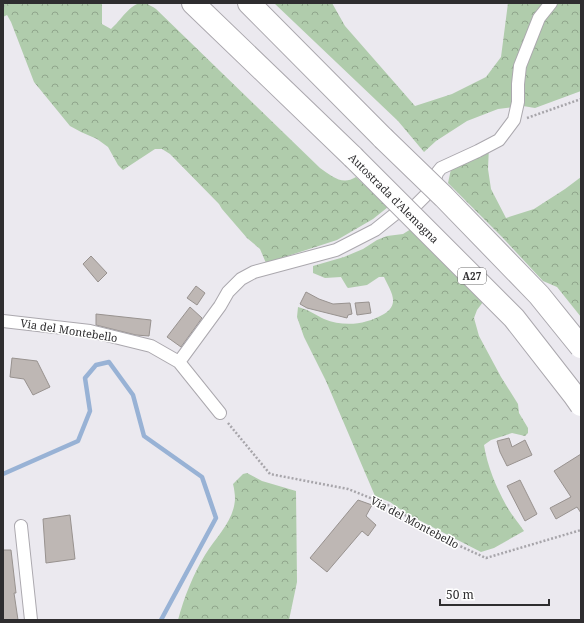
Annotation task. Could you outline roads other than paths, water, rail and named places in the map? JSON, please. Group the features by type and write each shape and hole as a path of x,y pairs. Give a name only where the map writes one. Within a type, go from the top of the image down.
{"highway":[{"name":"Autostrada d'Alemagna","path":"193,3 353,157 514,318 581,405"},
{"path":"249,3 444,197 538,295 581,347"}],"street":[{"path":"179,362 220,306 228,292 241,279 254,272 336,250 375,230 395,214 411,210 432,189 437,173 441,168 499,140 514,120 518,102 520,66 539,18 551,3"},
{"name":"Via del Montebello","path":"3,321 90,331 151,346 179,362 220,413"},
{"path":"20,526 31,620"}],"waterway":[{"path":"3,474 78,441 90,411 85,378 96,365 109,362 133,395 144,436 202,477 216,518 161,620"}]}
